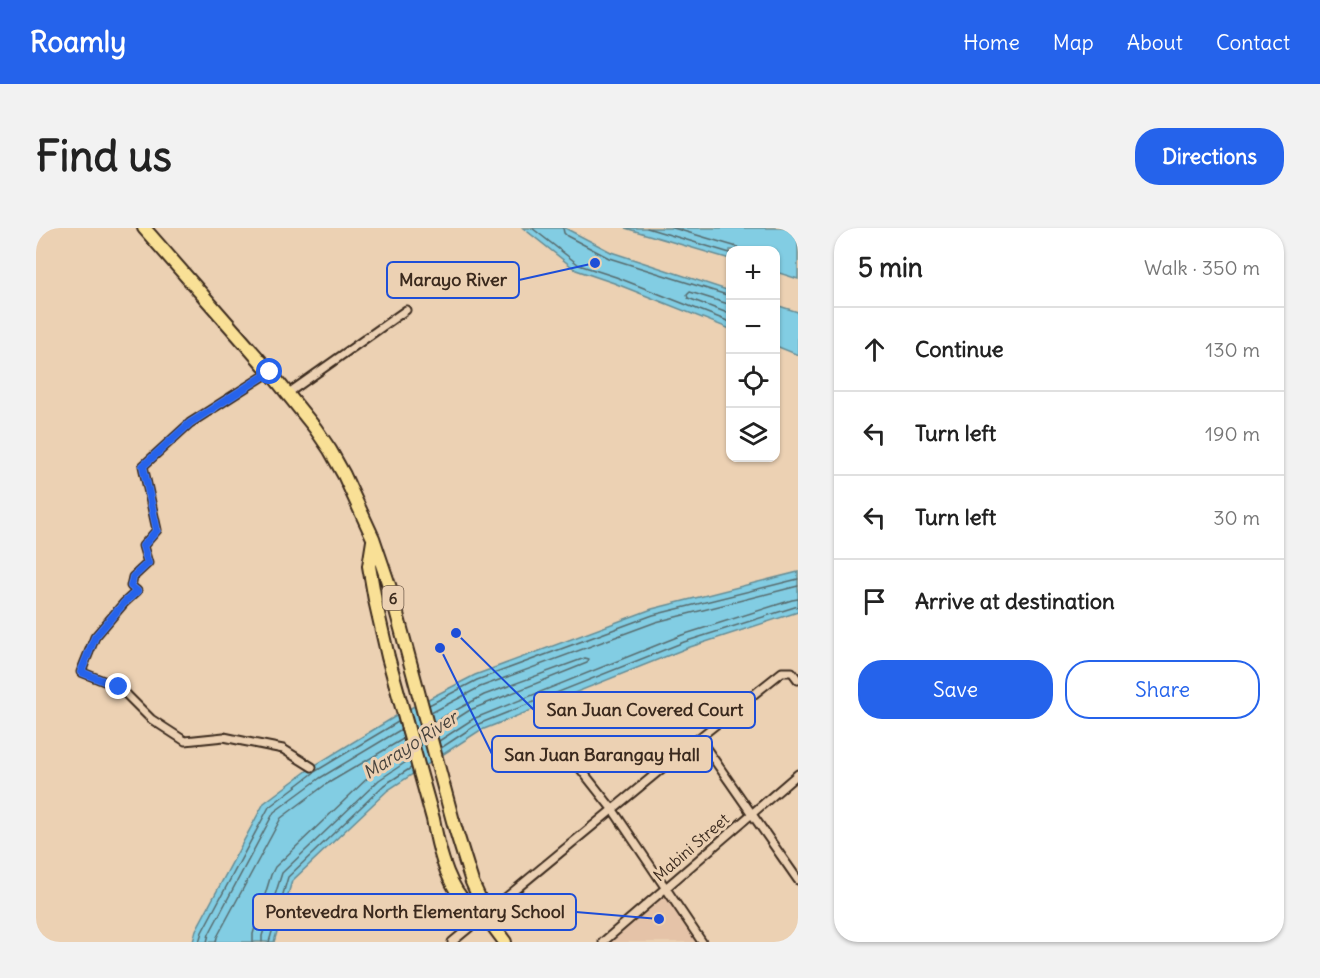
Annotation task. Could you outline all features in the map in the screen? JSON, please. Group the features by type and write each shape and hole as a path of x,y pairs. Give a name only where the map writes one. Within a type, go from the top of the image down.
{"highway":[{"name":"6","path":"144,228 270,372 315,428 344,475 373,538 390,588 453,821 484,915"},
{"name":"6","path":"373,538 369,566 375,600 388,657 449,877 462,900 484,915 505,942"}],"street":[{"path":"287,394 406,310"},
{"path":"270,372 190,423 143,466 157,530 143,546 148,563 133,577 131,586 137,591 95,637 81,672 119,687 151,719 185,741 224,737 283,749 312,766"},
{"path":"452,942 782,672 792,672 798,680"},
{"path":"699,738 798,880"},
{"path":"579,767 613,810 702,942"},
{"name":"Mabini Street","path":"603,942 798,774"},
{"path":"794,942 798,939"}],"shaded area":[{"path":"665,895 698,942 609,942"}],"water":[{"path":"523,228 565,228 611,252 726,290 726,327 614,283 576,270"},
{"path":"625,228 798,228 798,279 780,273 780,246 726,246 726,258"},
{"path":"780,306 798,312 798,355 780,348"},
{"path":"798,572 798,612 687,648 479,731 388,790 292,881 274,942 193,942 196,930 264,803 312,767 401,713 475,675 652,609"}],"place":[{"name":"Marayo River","path":"595,263"},
{"name":"San Juan Covered Court","path":"456,633"},
{"name":"San Juan Barangay Hall","path":"440,648"},
{"name":"Pontevedra North Elementary School","path":"659,919"}],"route":[{"path":"119,687 81,672 95,637 137,591 131,586 133,577 148,563 143,546 157,530 143,466 190,423 270,372"}]}
